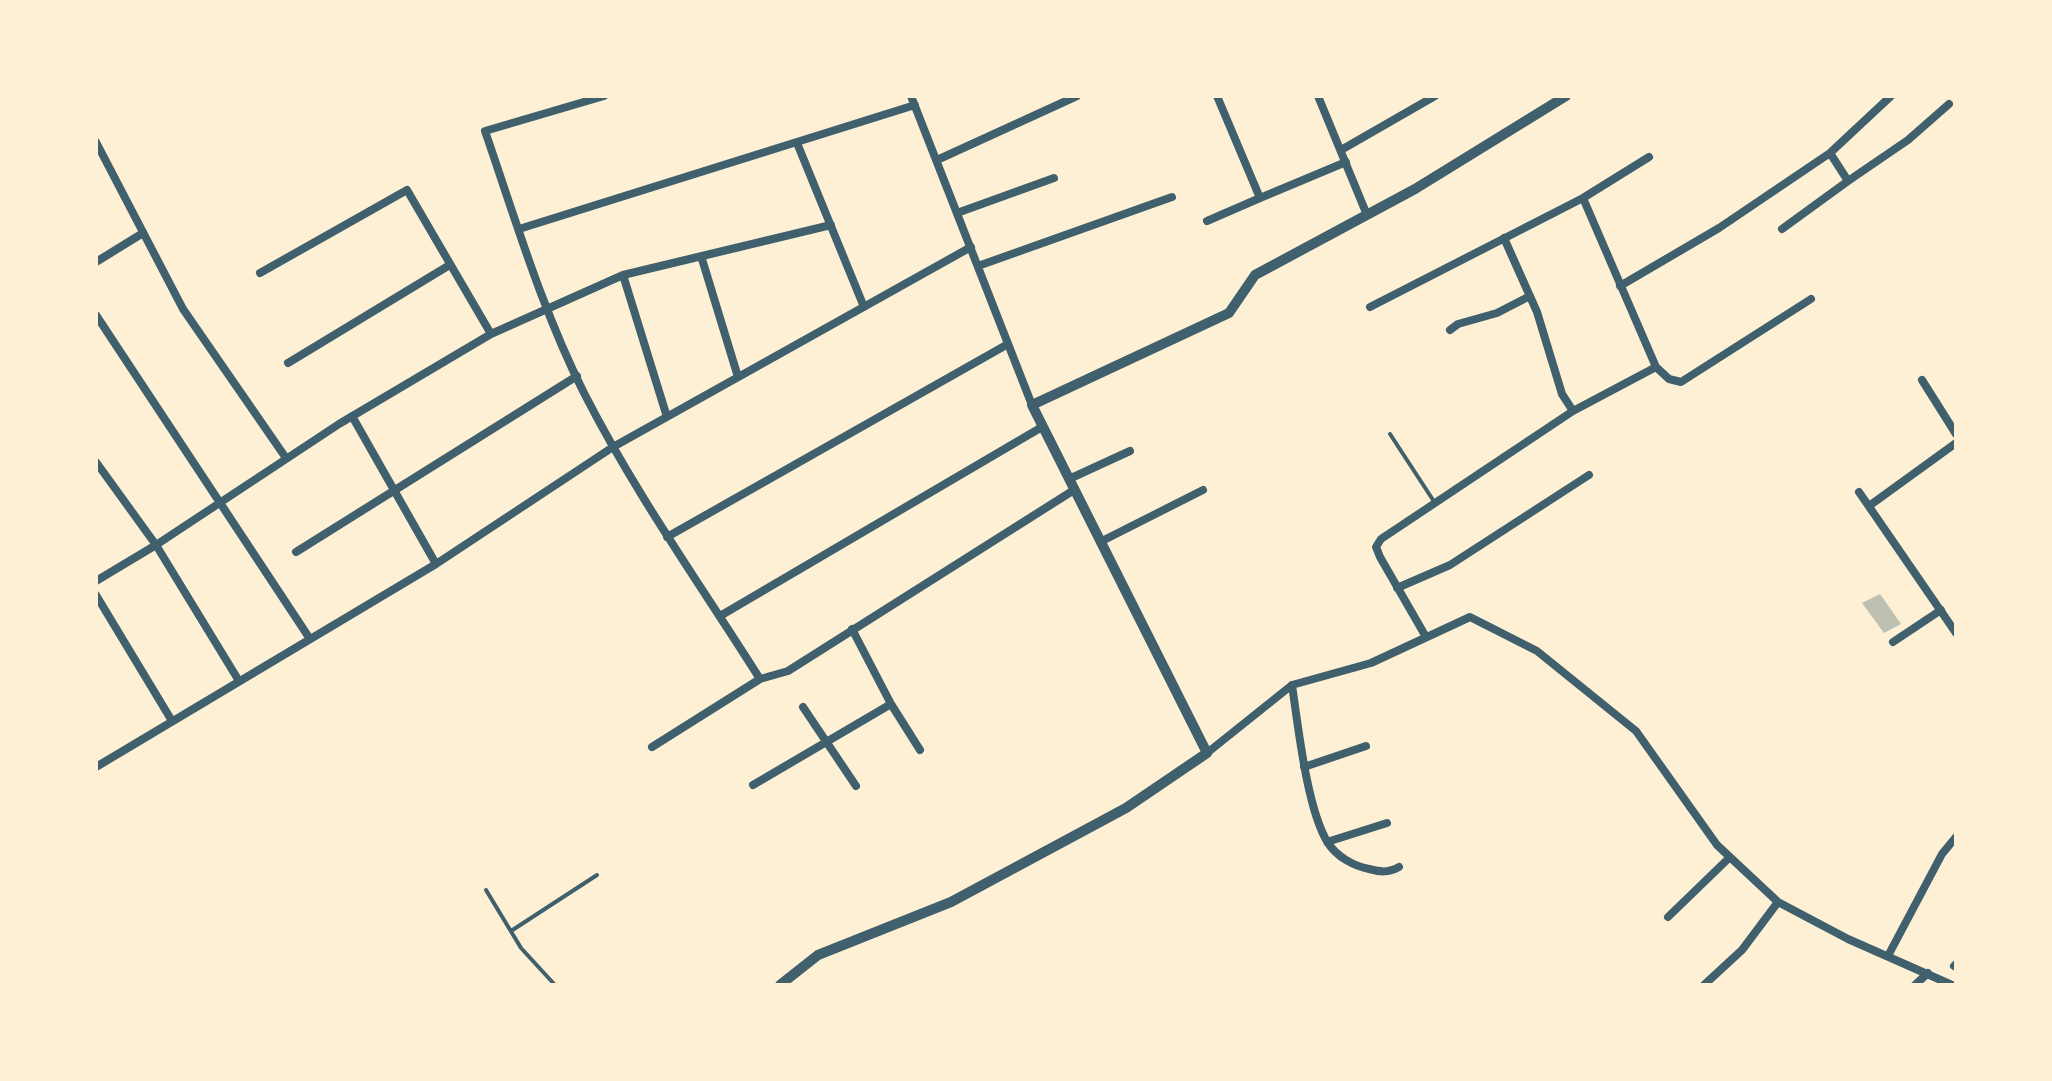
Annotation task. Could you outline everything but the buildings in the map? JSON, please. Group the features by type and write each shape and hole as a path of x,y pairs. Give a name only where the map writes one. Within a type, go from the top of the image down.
{"street":[{"path":"604,96 485,131 547,306 577,376 613,447 667,537 760,679"},
{"path":"937,160 1077,96"},
{"path":"1217,96 1260,198"},
{"path":"1318,96 1367,215"},
{"path":"1341,150 1435,96"},
{"path":"1032,405 1229,313 1255,275 1367,215 1566,96"},
{"path":"1620,286 1719,228 1830,153 1891,96"},
{"path":"519,229 797,143 913,100 1032,405 1207,753"},
{"path":"1782,229 1908,140 1949,104"},
{"path":"96,142 183,309 286,458"},
{"path":"797,143 864,307"},
{"path":"1830,153 1848,181"},
{"path":"1370,307 1583,198 1649,157"},
{"path":"96,168 107,162"},
{"path":"1207,221 1346,162"},
{"path":"957,213 1054,178"},
{"path":"260,273 407,190 448,266 491,334"},
{"path":"978,266 1172,197"},
{"path":"1583,198 1656,367 1669,379 1681,382 1811,299"},
{"path":"96,581 352,416 491,334 547,306 623,275 702,259 831,225"},
{"path":"96,262 143,233"},
{"path":"1504,238 1530,296 1562,394 1573,411"},
{"path":"96,767 436,564 613,447 971,247"},
{"path":"702,259 738,377"},
{"path":"288,363 448,266"},
{"path":"623,275 667,417"},
{"path":"1450,330 1458,324 1497,313 1530,296"},
{"path":"96,315 310,639"},
{"path":"667,537 1008,344"},
{"path":"1426,637 1376,547 1387,534 1573,411 1656,367"},
{"path":"296,552 577,376"},
{"path":"1922,380 1956,434"},
{"path":"352,416 436,564"},
{"path":"720,616 1042,427"},
{"path":"1869,506 1956,443"},
{"path":"652,747 760,679 788,671 1072,484 1130,451"},
{"path":"96,462 156,545 239,681"},
{"path":"1397,588 1450,565 1589,475"},
{"path":"1102,541 1203,490"},
{"path":"1859,492 1956,633"},
{"path":"96,595 172,721"},
{"path":"1893,642 1941,610"},
{"path":"780,985 818,955 951,902 1126,808 1207,753 1292,685 1371,663 1470,617 1537,651 1636,731 1717,845 1778,902 1848,939 1889,954 1952,985"},
{"path":"852,629 891,704 920,750"},
{"path":"1292,685 1304,767 1327,842 1339,856 1358,867 1389,872 1399,867"},
{"path":"753,785 891,704"},
{"path":"803,707 856,786"},
{"path":"1304,767 1366,746"},
{"path":"1327,842 1387,823"},
{"path":"1889,954 1897,933 1956,837"},
{"path":"1668,917 1730,857"},
{"path":"1704,985 1742,950 1778,902"},
{"path":"1915,985 1928,973"}],"lane":[{"path":"1390,434 1435,503"},
{"path":"511,931 597,875"},
{"path":"486,890 521,948 555,985"}]}
